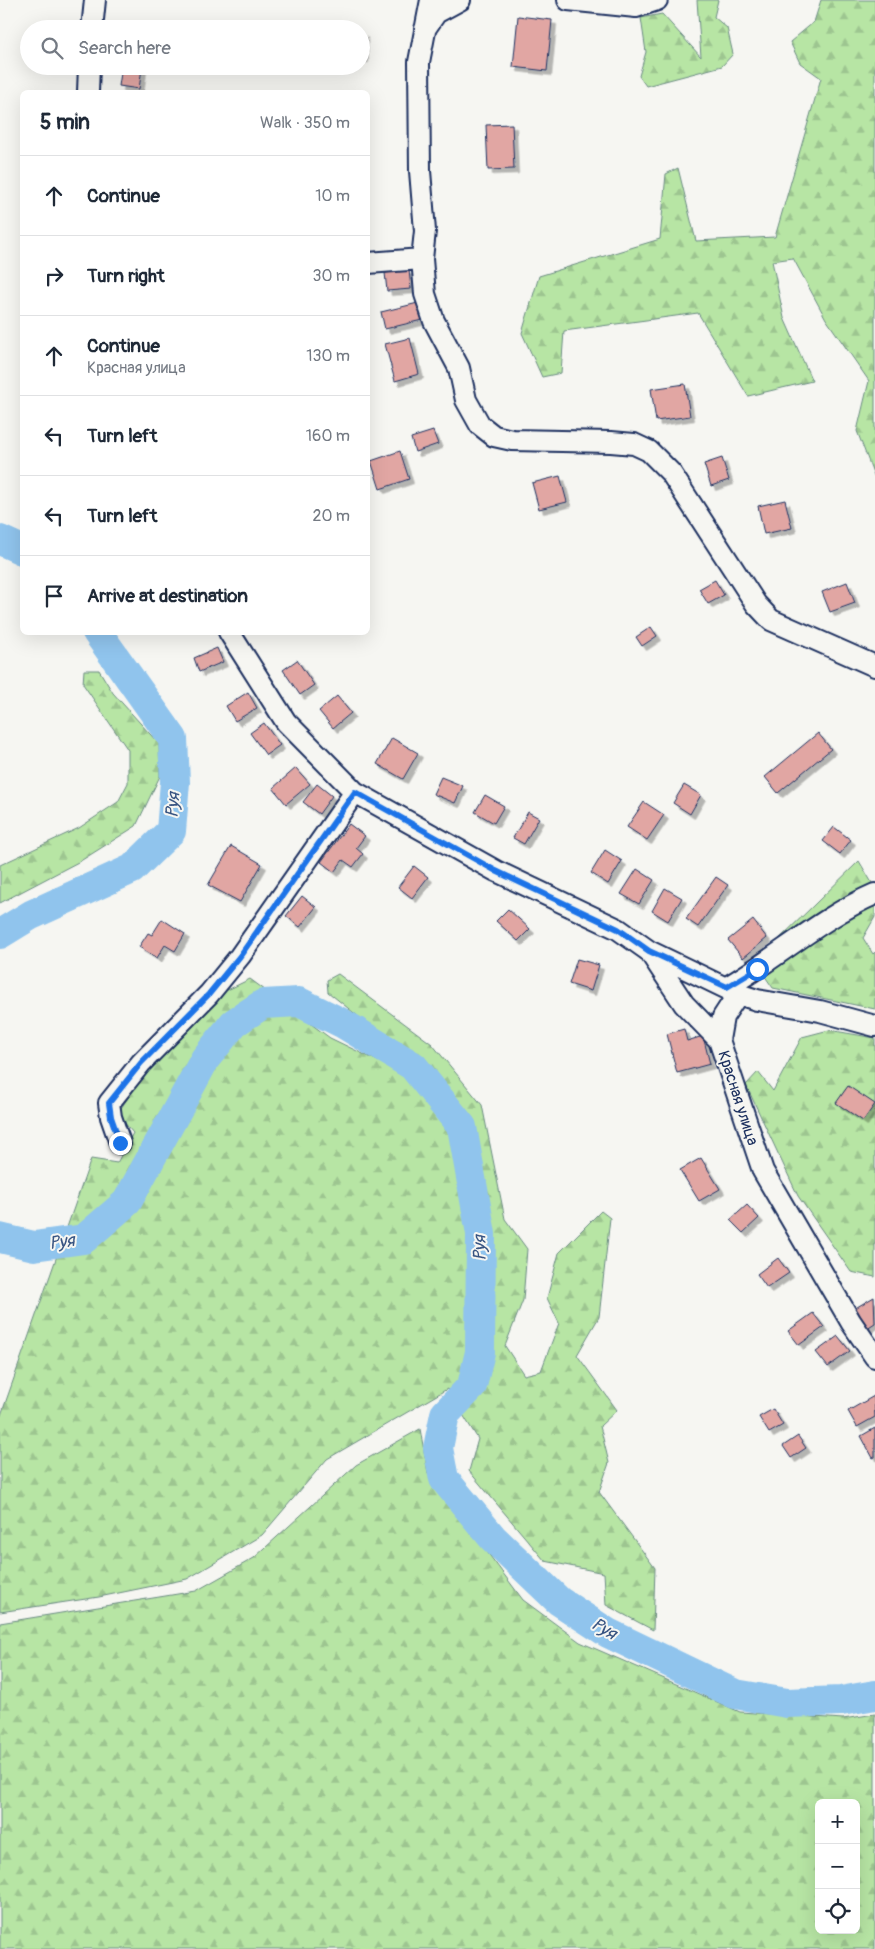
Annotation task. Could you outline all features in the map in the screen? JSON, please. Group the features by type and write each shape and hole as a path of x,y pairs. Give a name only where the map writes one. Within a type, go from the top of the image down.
{"street":[{"path":"93,20 95,0"},
{"path":"431,0 419,62 420,171 425,232 422,259 425,294 434,321 459,368 466,400 480,425 494,436 512,440 612,442 634,444 649,450 671,473 756,604 771,620 875,666"},
{"path":"424,31 436,13 460,0"},
{"path":"568,0 636,6 657,0"},
{"path":"88,90 89,75"},
{"path":"370,263 422,259"},
{"name":"Красная улица","path":"230,635 286,722 355,792 496,871 618,929 649,951 684,1004 719,1040 763,1172 846,1313 875,1357"},
{"path":"120,1143 111,1117 109,1103 141,1063 209,994 240,956 355,792"},
{"path":"719,1040 723,1016 733,990 757,969 853,903 875,894"},
{"path":"649,951 757,1000 820,1011 875,1026"}],"green space":[{"path":"697,0 718,0 714,17 727,28 733,54 722,66 646,86 639,76 646,52 641,18 662,14 701,57"},
{"path":"821,0 875,0 875,478 857,431 869,381 826,319 793,258 772,261 784,318 812,381 748,396 698,313 564,331 561,373 542,377 522,333 539,276 660,239 666,174 678,168 696,241 775,237 821,78 800,63 790,42 814,22"},
{"path":"84,670 99,670 113,693 159,744 160,776 136,826 82,860 0,903 0,865 79,828 118,802 128,783 128,750 83,684"},
{"path":"859,861 875,888 875,917 863,938 873,954 875,952 875,1009 773,988 764,975 772,946"},
{"path":"338,974 432,1044 482,1105 505,1219 527,1249 523,1300 505,1346 524,1375 541,1371 559,1323 547,1298 559,1253 601,1211 610,1218 599,1317 577,1355 617,1410 600,1426 609,1463 599,1492 655,1568 653,1630 606,1605 604,1573 545,1561 469,1471 478,1439 447,1389 327,1459 262,1535 187,1579 99,1597 0,1612 0,1418 91,1159 117,1163 133,1133 117,1114 147,1070 211,998 250,979 330,1038 388,1066 392,1049 369,1025 328,992 327,980"},
{"path":"829,1030 875,1038 875,1277 851,1272 798,1196 746,1085 758,1072 773,1091 802,1037"},
{"path":"420,1429 428,1473 523,1600 580,1642 740,1712 843,1719 875,1714 875,1949 0,1949 0,1623 196,1591 254,1558 356,1465"}],"building":[{"path":"518,16 552,20 547,71 513,67"},
{"path":"121,75 141,75 139,89 119,86"},
{"path":"512,124 514,169 488,170 486,125"},
{"path":"409,270 411,289 387,291 385,273"},
{"path":"418,303 422,320 385,329 381,312"},
{"path":"410,338 419,374 395,381 385,344"},
{"path":"685,384 690,416 656,421 651,389"},
{"path":"433,431 438,444 415,452 411,438"},
{"path":"400,451 409,479 380,489 371,461"},
{"path":"722,458 729,480 711,486 704,464"},
{"path":"560,476 567,502 539,509 532,483"},
{"path":"785,500 792,528 764,534 758,506"},
{"path":"715,580 724,595 708,604 699,589"},
{"path":"847,582 855,603 830,612 822,592"},
{"path":"651,627 657,636 642,646 636,637"},
{"path":"217,648 223,662 199,672 194,658"},
{"path":"297,660 314,685 300,695 283,670"},
{"path":"248,692 257,708 235,721 226,706"},
{"path":"337,696 351,713 333,728 319,711"},
{"path":"264,723 280,745 266,755 250,733"},
{"path":"818,733 831,749 778,793 765,777"},
{"path":"392,738 418,753 403,779 377,764"},
{"path":"296,768 310,784 286,804 273,788"},
{"path":"441,777 463,786 455,803 433,794"},
{"path":"317,784 332,796 319,814 303,802"},
{"path":"684,785 701,795 690,814 673,803"},
{"path":"485,795 504,806 494,823 475,812"},
{"path":"644,802 664,815 647,840 627,827"},
{"path":"528,812 539,818 524,844 513,838"},
{"path":"349,824 365,836 356,848 363,854 353,867 343,860 334,872 321,862"},
{"path":"834,827 851,840 840,854 823,841"},
{"path":"231,846 262,864 240,902 208,885"},
{"path":"605,850 622,861 608,884 591,873"},
{"path":"414,866 428,877 412,898 398,887"},
{"path":"637,869 654,880 639,904 621,894"},
{"path":"716,877 728,885 698,927 686,919"},
{"path":"665,888 682,898 668,921 652,911"},
{"path":"302,896 316,907 300,927 286,916"},
{"path":"508,909 530,929 518,941 496,921"},
{"path":"162,919 185,934 175,951 165,945 157,958 139,947 148,933 152,935"},
{"path":"753,920 767,938 743,958 728,940"},
{"path":"577,959 599,965 591,991 569,984"},
{"path":"684,1029 687,1041 703,1036 710,1064 677,1073 667,1034"},
{"path":"848,1086 875,1104 863,1121 836,1103"},
{"path":"701,1158 720,1189 699,1201 680,1170"},
{"path":"747,1205 759,1218 743,1233 730,1220"},
{"path":"778,1258 789,1273 767,1288 757,1274"},
{"path":"874,1297 875,1323 864,1330 852,1310"},
{"path":"813,1313 824,1327 799,1345 788,1331"},
{"path":"838,1336 850,1351 828,1367 816,1352"},
{"path":"874,1396 875,1417 857,1427 848,1411"},
{"path":"773,1409 783,1425 769,1433 759,1417"},
{"path":"875,1428 875,1457 873,1458 861,1436"},
{"path":"798,1436 806,1448 791,1458 783,1446"}],"waterway":[{"name":"Руя","path":"0,540 20,549"},
{"name":"Руя","path":"0,934 31,915 132,869 171,831 175,782 173,739 99,635"},
{"name":"Руя","path":"0,1238 34,1246 84,1239 127,1202 205,1059 234,1023 263,1004 299,1002 342,1023 413,1066 462,1127 481,1234 480,1352 472,1386 445,1414 438,1448 444,1479 493,1538 559,1601 608,1633 735,1694 787,1703 841,1701 875,1695"}],"route":[{"path":"120,1143 111,1117 109,1103 141,1063 209,994 240,956 355,792 496,871 577,908 618,929 649,951 727,987 757,969"}]}
